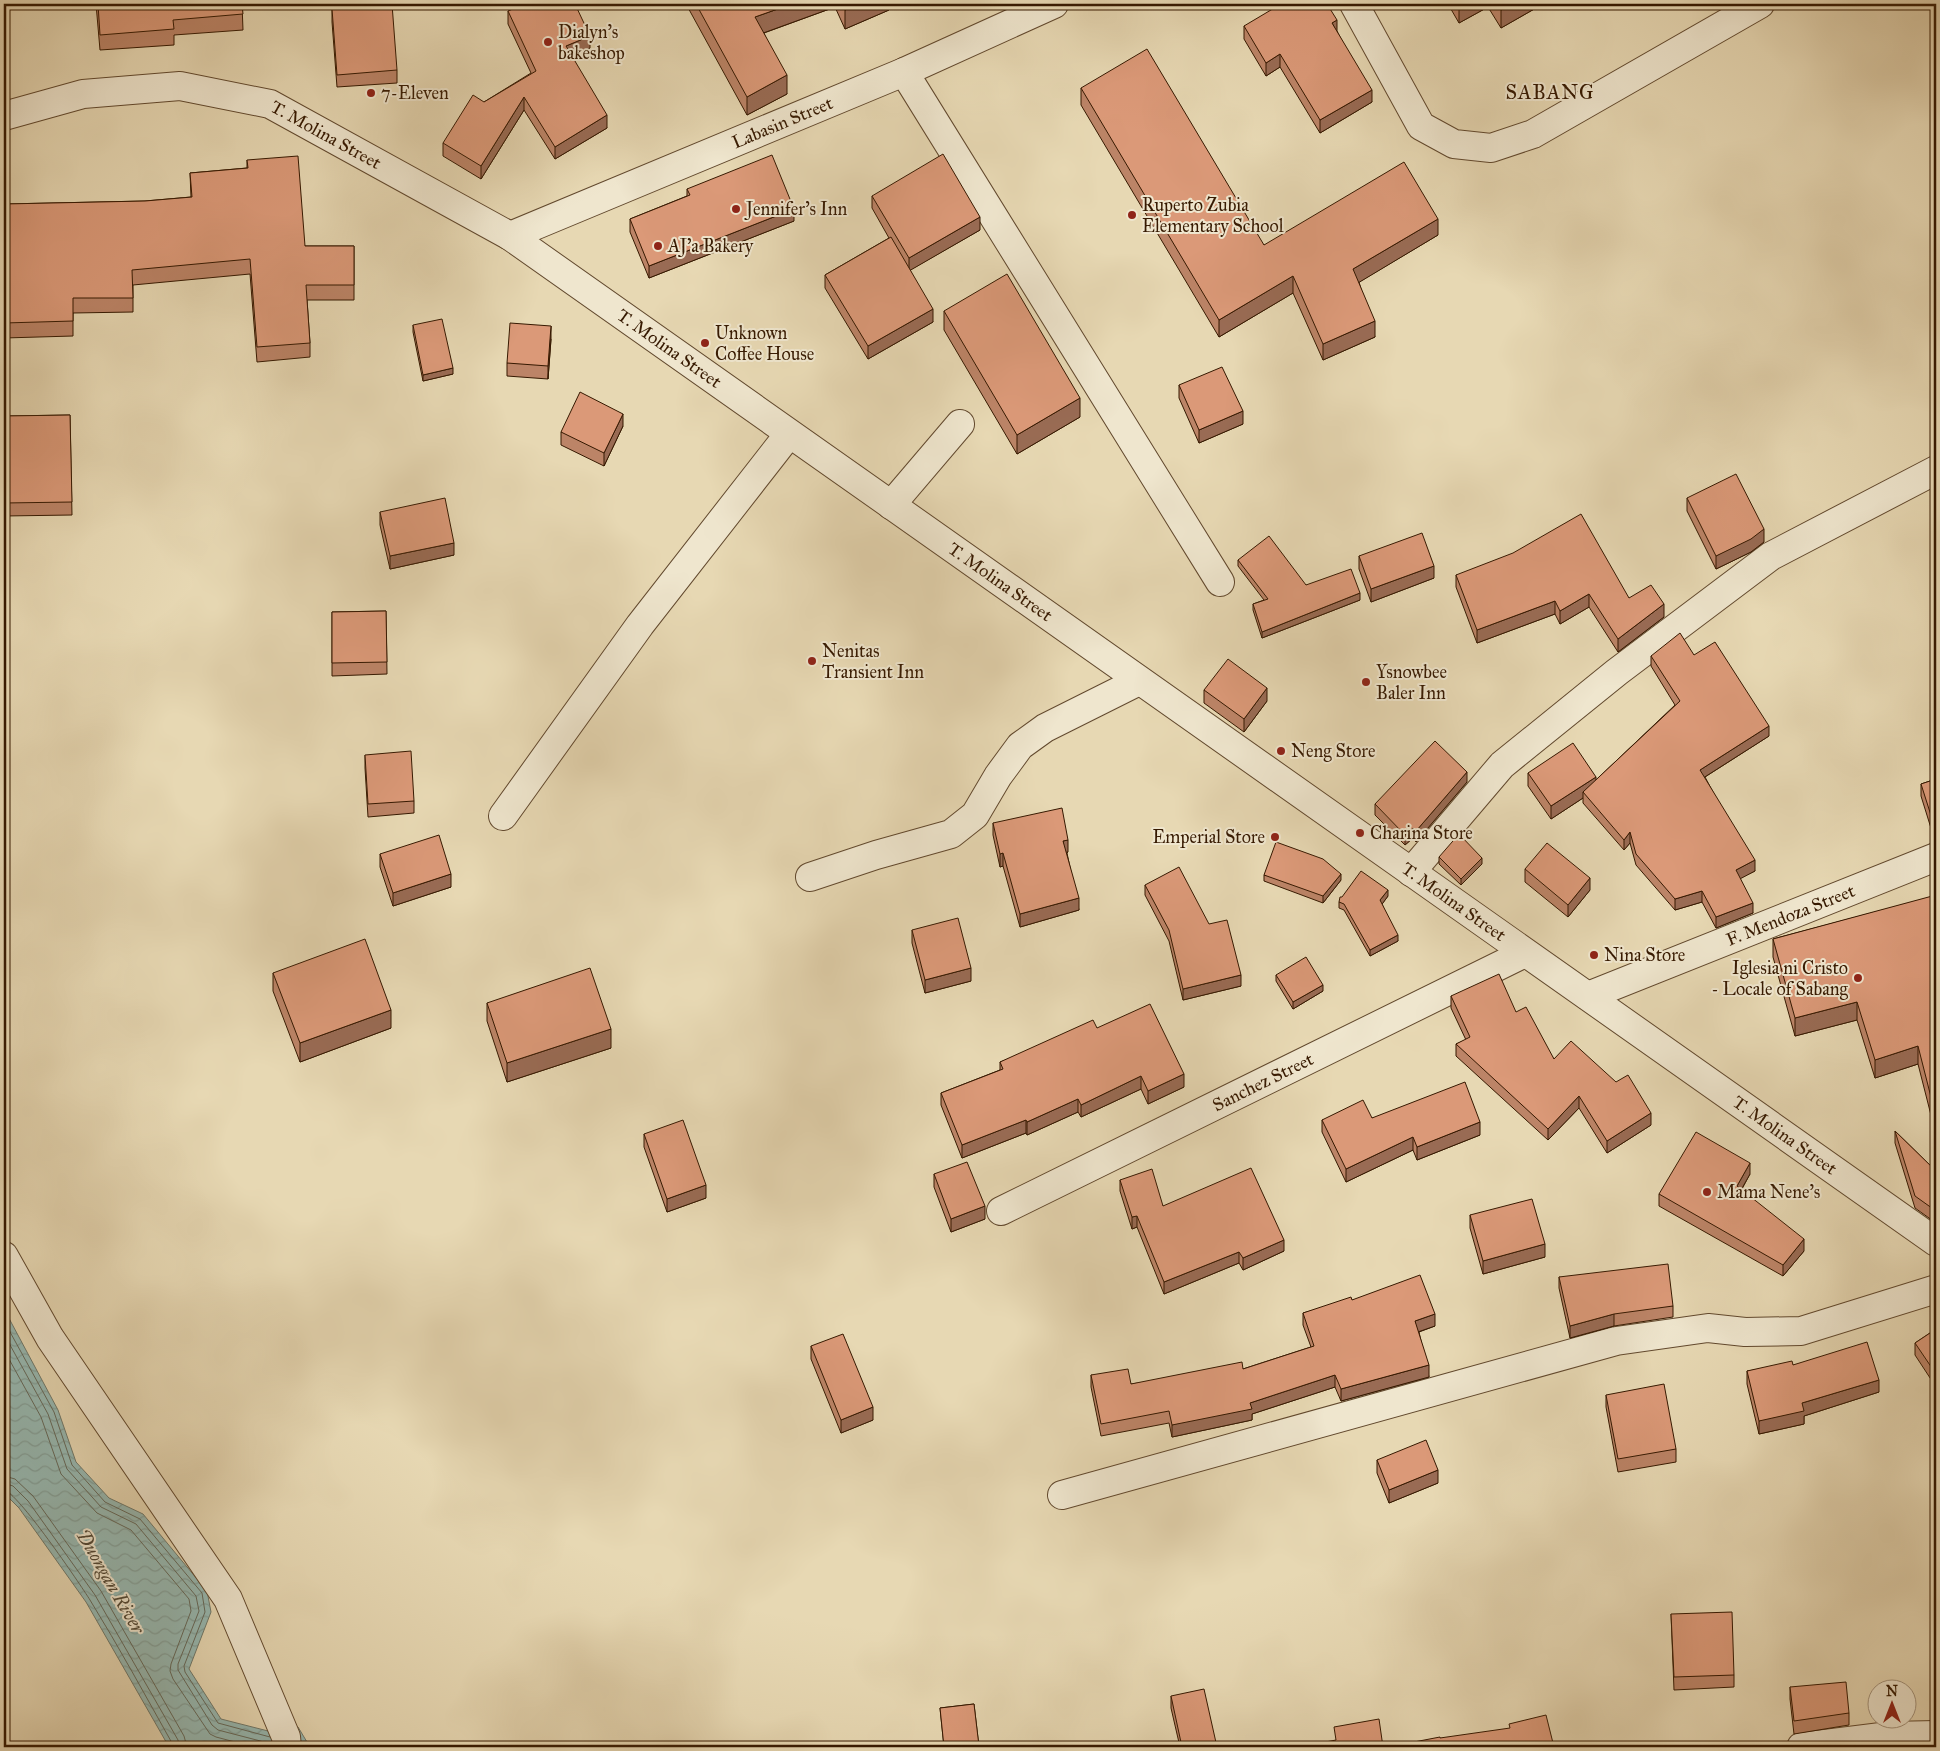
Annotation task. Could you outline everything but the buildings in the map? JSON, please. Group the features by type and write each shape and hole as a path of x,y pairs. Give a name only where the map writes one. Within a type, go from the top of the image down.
{"street":[{"name":"Labasin Street","path":"510,236 904,72 1054,4"},
{"path":"1354,4 1421,126 1454,144 1491,148 1533,134 1760,4"},
{"path":"904,72 1220,582"},
{"name":"T. Molina Street","path":"4,116 83,94 180,86 270,104 510,236 1936,1242"},
{"path":"891,505 960,424"},
{"path":"503,816 640,626 789,434"},
{"path":"1411,872 1502,764 1617,672 1771,556 1936,470"},
{"path":"810,877 876,855 951,834 975,815 998,776 1020,746 1045,728 1139,681"},
{"name":"F. Mendoza Street","path":"1588,996 1936,857"},
{"name":"Sanchez Street","path":"1001,1211 1525,953"},
{"path":"4,1256 50,1338 228,1599 286,1738 288,1747"},
{"path":"1062,1495 1616,1341 1708,1328 1746,1332 1801,1331 1936,1289"},
{"path":"1800,1747 1889,1736 1936,1735"}],"water":[{"name":"Duongan River","path":"4,1309 58,1410 76,1462 109,1498 143,1514 207,1591 211,1612 189,1669 221,1719 272,1732 298,1727 310,1747 169,1747 86,1602 19,1508 4,1493"}],"place":[{"name":"Dialyn’s bakeshop","path":"548,42"},
{"name":"7-Eleven","path":"371,93"},
{"name":"Jennifer's Inn","path":"736,209"},
{"name":"Ruperto Zubia Elementary School","path":"1132,215"},
{"name":"AJ'a Bakery","path":"658,246"},
{"name":"Unknown Coffee House","path":"705,343"},
{"name":"Nenitas Transient Inn","path":"812,661"},
{"name":"Ysnowbee Baler Inn","path":"1366,682"},
{"name":"Neng Store","path":"1281,751"},
{"name":"Charina Store","path":"1360,833"},
{"name":"Emperial Store","path":"1275,837"},
{"name":"Nina Store","path":"1594,955"},
{"name":"Iglesia ni Cristo - Locale of Sabang","path":"1858,978"},
{"name":"Mama Nene's","path":"1707,1192"}],"district":[{"name":"SABANG","path":"1550,92"}]}
